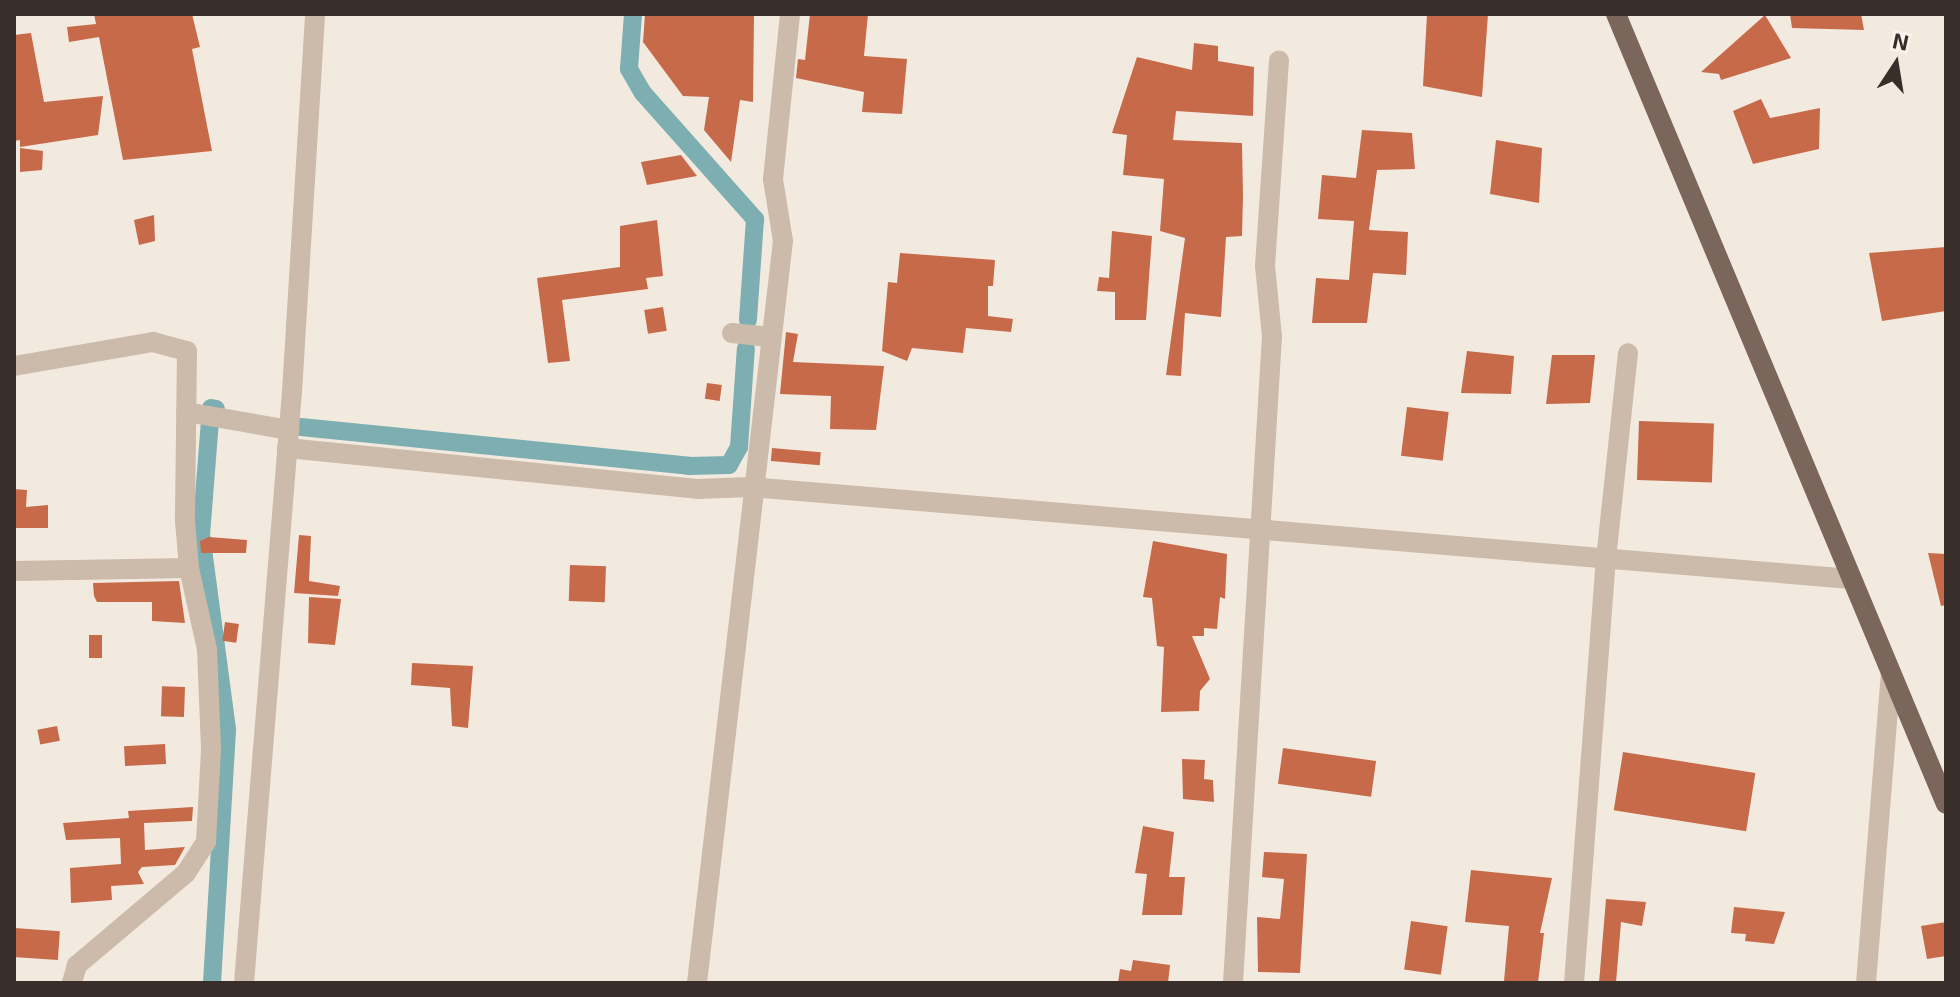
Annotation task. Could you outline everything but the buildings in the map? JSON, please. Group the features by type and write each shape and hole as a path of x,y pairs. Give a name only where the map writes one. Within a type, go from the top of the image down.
{"main road":[{"path":"1616,14 1946,804"}],"street":[{"path":"244,983 288,439 315,14"},
{"path":"697,983 751,487 783,241 773,179 790,14"},
{"path":"1233,983 1272,337 1265,266 1279,60"},
{"path":"732,333 769,337"},
{"path":"14,366 153,342 187,351 201,416 189,568 207,649 211,750 206,842 186,873 77,965 72,983"},
{"path":"1574,983 1606,559 1628,353"},
{"path":"201,416 288,439 697,489 751,487 1851,579"},
{"path":"14,571 189,568"},
{"path":"1866,983 1891,673"}],"waterway":[{"path":"633,14 629,69 643,93 755,219 748,320"},
{"path":"301,427 689,466 729,465 739,447 746,348"},
{"path":"212,983 227,729 201,535 211,408 216,409"}]}
